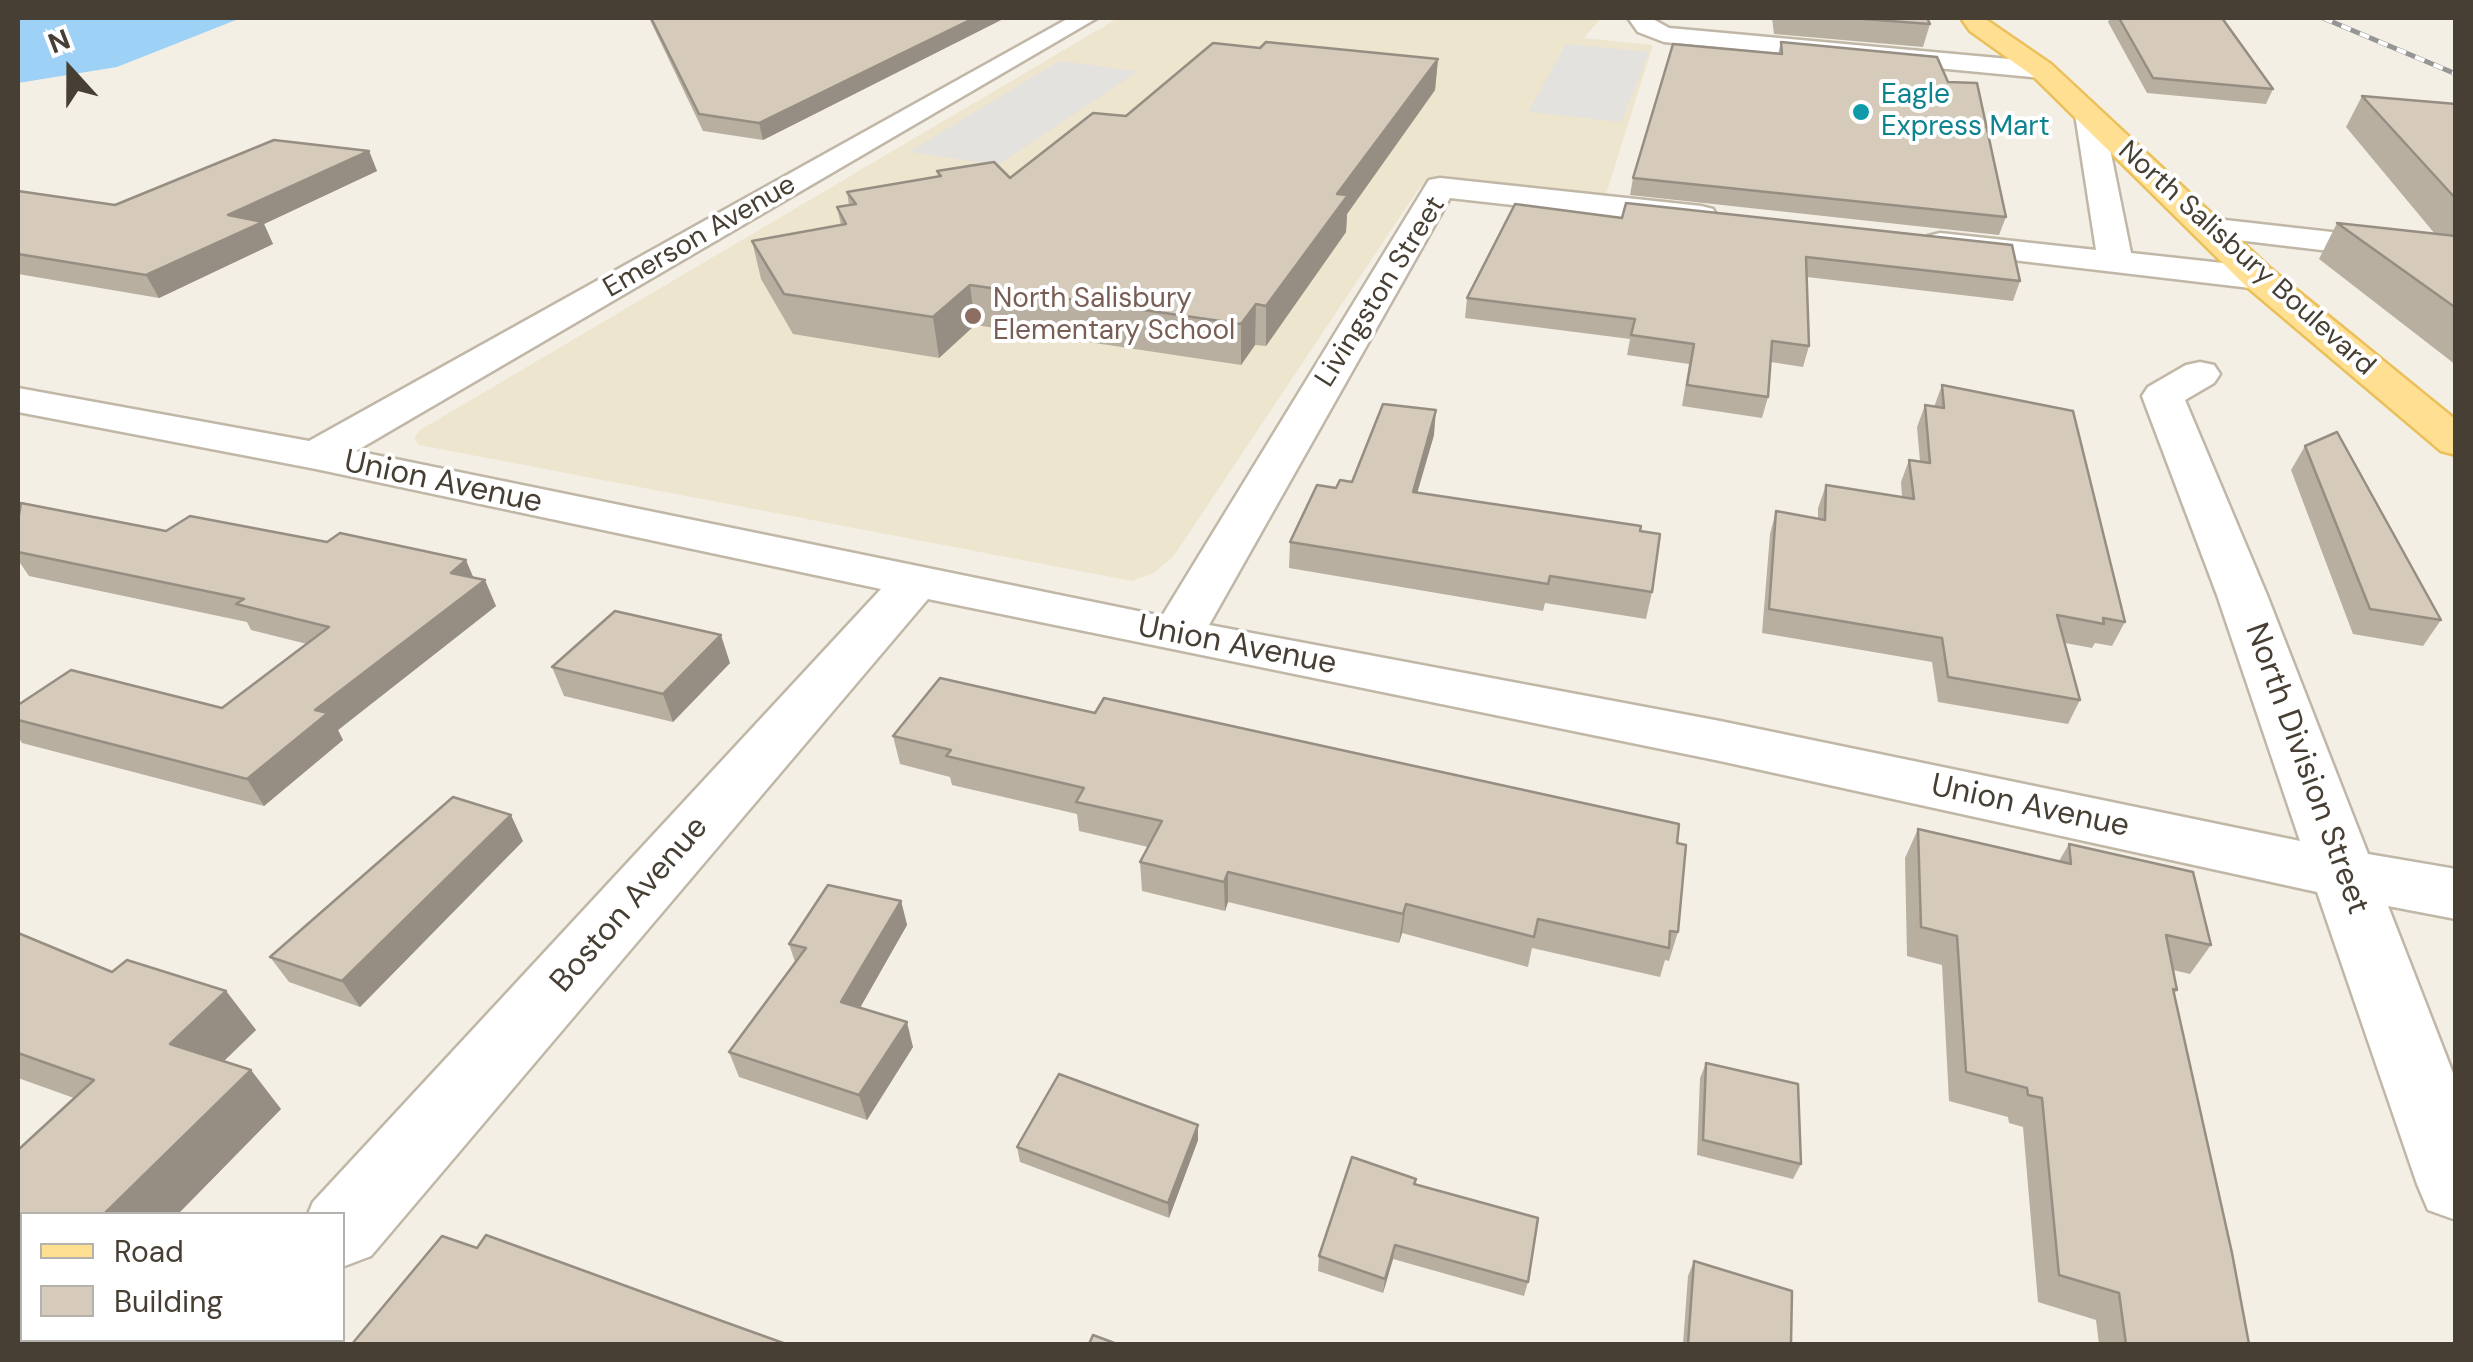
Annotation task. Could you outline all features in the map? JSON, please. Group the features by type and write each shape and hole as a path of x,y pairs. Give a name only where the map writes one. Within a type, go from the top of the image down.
{"main road":[{"name":"North Salisbury Boulevard","path":"1972,18 2042,70 2258,278 2456,442"},
{"path":"2031,28 2042,70"}],"street":[{"name":"Emerson Avenue","path":"316,456 1085,18"},
{"path":"1640,18 1646,27 1664,35 2042,70"},
{"path":"2089,114 2115,262"},
{"name":"Livingston Street","path":"1177,635 1440,188 1738,220"},
{"path":"2207,228 2456,256"},
{"path":"1916,240 2258,278"},
{"name":"North Division Street","path":"2200,374 2163,396 2345,874 2456,1184"},
{"name":"Union Avenue","path":"18,400 316,456 2456,894"},
{"name":"Boston Avenue","path":"345,1227 917,580"}],"shaded area":[{"name":"North Salisbury Elementary School","path":"1118,18 1601,18 1584,38 1653,45 1606,194 1460,178 1420,187 1173,557 1155,572 1132,581 419,445 414,438 420,430"},
{"path":"1566,44 1649,52 1621,122 1528,112"},
{"path":"1059,61 1138,71 998,165 909,152"}],"water":[{"path":"18,18 241,18 117,67 18,83"}],"building":[{"path":"651,18 974,18 759,123 699,114"},
{"path":"1851,18 1927,18 1930,24"},
{"path":"2119,18 2222,18 2273,89 2153,78"},
{"path":"1266,42 1438,59 1337,194 1348,195 1266,306 1256,304 1241,324 970,285 933,317 784,294 752,241 846,224 837,207 856,204 847,192 941,176 937,171 994,162 1010,178 1093,113 1126,116 1213,43 1260,48"},
{"path":"1781,42 1937,57 1948,82 1977,83 2006,217 1633,178 1673,44 1782,54"},
{"path":"2362,96 2456,104 2456,199"},
{"path":"274,140 369,151 228,215 263,222 146,275 18,254 18,191 115,205"},
{"path":"1626,203 2012,245 2020,281 1806,257 1809,346 1772,341 1768,397 1687,385 1694,344 1631,335 1635,319 1467,298 1515,204 1622,218"},
{"path":"2337,223 2456,236 2456,308"},
{"path":"1942,385 2073,411 2125,622 2103,618 2104,624 2057,615 2080,700 1948,677 1942,638 1769,609 1776,511 1825,520 1826,485 1914,499 1909,460 1930,463 1925,405 1944,408"},
{"path":"1383,404 1436,410 1413,492 1641,526 1640,531 1660,534 1652,592 1550,576 1548,584 1290,542 1317,485 1336,488 1340,480 1352,482"},
{"path":"2337,432 2441,620 2370,609 2305,446"},
{"path":"21,503 166,531 190,516 327,542 340,533 466,560 451,573 485,580 315,710 328,713 247,779 18,720 18,705 71,670 222,708 329,627 236,604 244,599 18,552"},
{"path":"615,611 721,635 663,694 552,667"},
{"path":"940,678 1095,713 1104,698 1679,824 1677,843 1686,845 1678,932 1670,931 1669,948 1538,919 1534,937 1406,904 1403,914 1228,872 1224,882 1140,862 1162,821 1076,802 1084,788 946,756 951,750 893,736"},
{"path":"453,797 511,815 342,981 270,957"},
{"path":"1918,829 2071,864 2069,844 2193,872 2211,945 2166,935 2177,990 2173,989 2249,1344 2126,1344 2119,1293 2059,1275 2042,1098 2028,1095 2027,1088 1966,1072 1957,936 1921,927"},
{"path":"828,885 901,901 841,1002 907,1022 859,1095 729,1052 806,948 789,944"},
{"path":"18,933 112,972 127,960 226,991 170,1044 251,1070 106,1212 20,1212 18,1285 18,1150 94,1080 18,1053"},
{"path":"1706,1063 1798,1084 1801,1164 1703,1140"},
{"path":"1059,1074 1198,1125 1168,1203 1017,1147"},
{"path":"1352,1157 1416,1179 1414,1184 1538,1218 1528,1282 1395,1245 1385,1279 1319,1256"},
{"path":"486,1235 786,1344 352,1344 442,1236 477,1248"},
{"path":"1694,1261 1792,1291 1791,1344 1688,1344"},
{"path":"1093,1335 1117,1344 1089,1344"}],"railway":[{"path":"2323,18 2456,74"}],"place":[{"name":"Eagle Express Mart","path":"1861,112"},
{"name":"North Salisbury Elementary School","path":"973,316"}]}
